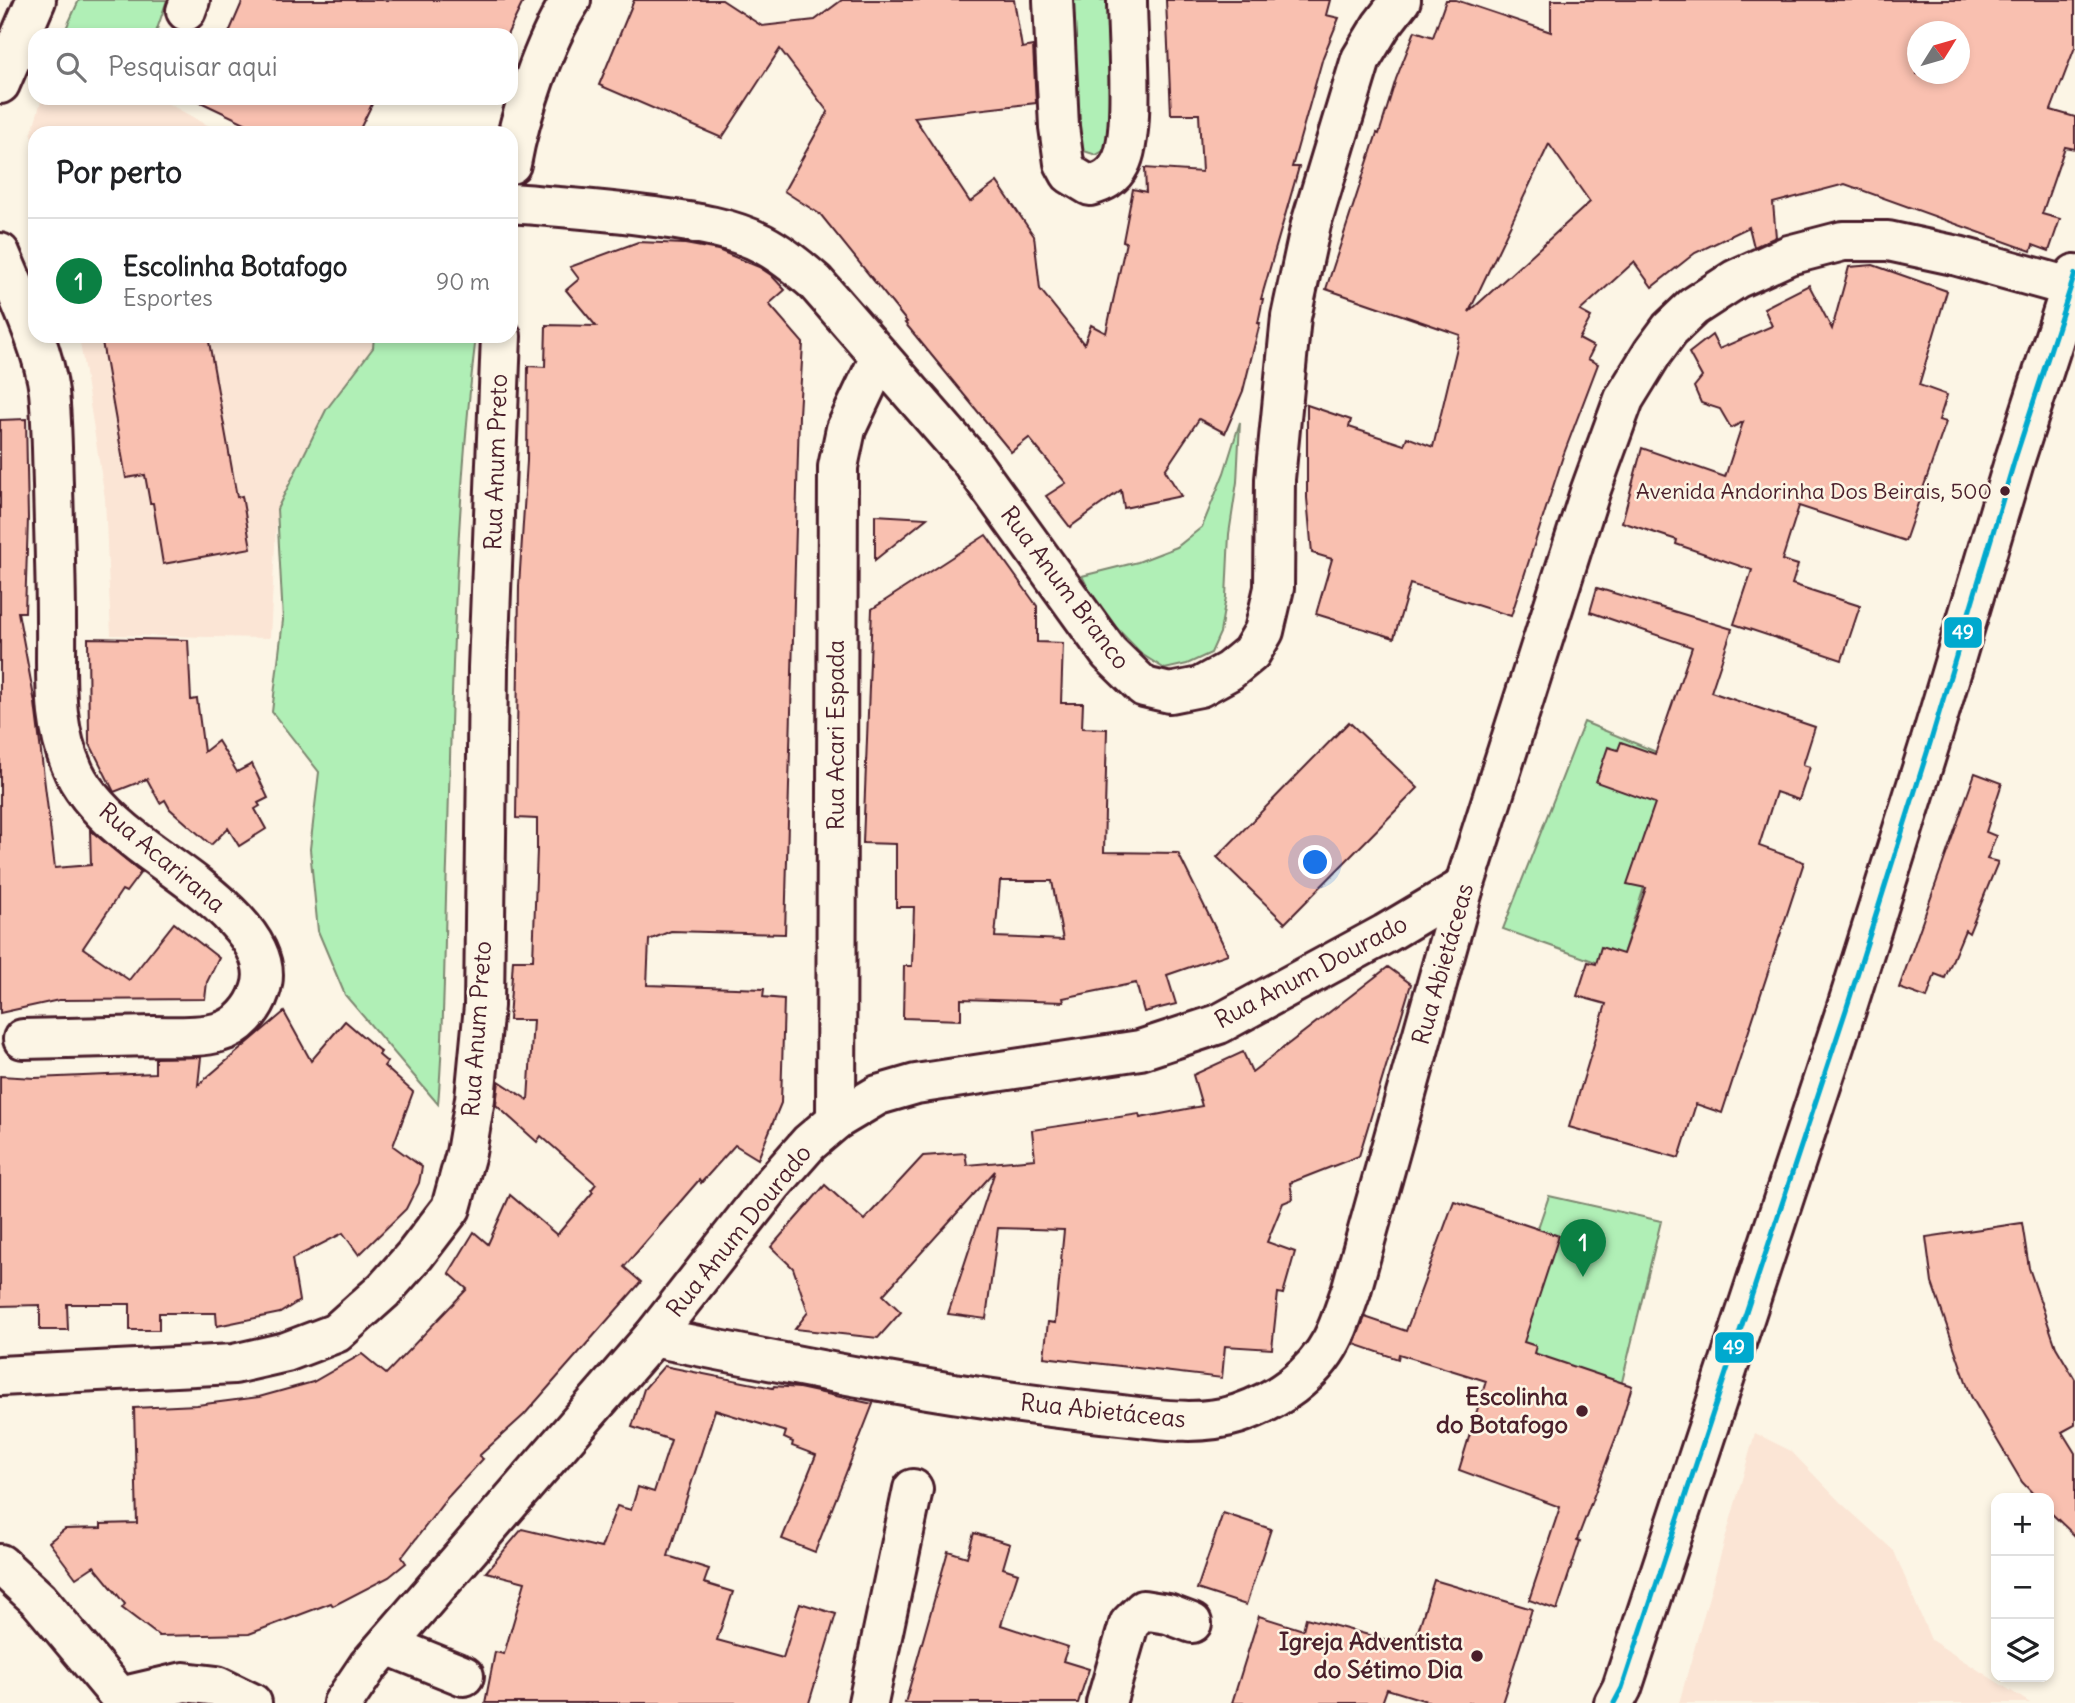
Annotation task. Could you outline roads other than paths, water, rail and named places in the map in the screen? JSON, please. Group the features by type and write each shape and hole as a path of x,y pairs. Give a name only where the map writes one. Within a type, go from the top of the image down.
{"street":[{"path":"0,84 36,0"},
{"path":"518,127 558,21 571,0"},
{"path":"1053,0 1059,127 1064,163 1070,174 1090,186 1105,181 1114,173 1125,154 1129,129 1127,0"},
{"name":"Rua Anum Branco","path":"518,204 604,210 686,221 726,230 762,243 786,258 815,282 970,460 1109,653 1144,687 1170,693 1200,687 1229,671 1251,653 1264,631 1274,588 1275,479 1291,317 1311,223 1361,59 1401,0"},
{"name":"Rua Abietáceas","path":"653,1337 830,1372 1066,1409 1191,1422 1237,1414 1271,1400 1302,1379 1332,1340 1351,1291 1464,887 1590,492 1624,399 1653,352 1670,329 1693,307 1736,279 1788,256 1843,242 1888,241 1958,256 2073,287"},
{"name":"Rua Acarirana","path":"0,253 28,324"},
{"path":"1620,1698 1854,984 2073,287"},
{"path":"0,313 28,335"},
{"name":"Rua Acarirana","path":"23,1039 178,1036 220,1032 237,1024 246,1015 260,992 265,976 250,939 233,917 134,839 93,800 73,771 58,726 55,694 56,599 49,390 35,343"},
{"name":"Rua Anum Preto","path":"0,1376 234,1364 286,1352 336,1333 384,1290 451,1208 466,1153 475,1099 484,1006 488,668 501,343"},
{"name":"Rua Acari Espada","path":"836,1120 838,467 846,429 880,357"},
{"name":"Rua Anum Dourado","path":"343,1703 387,1645 653,1337 772,1185 809,1143 836,1120 878,1095 916,1084 1140,1050 1220,1024 1385,934 1464,887"},
{"path":"868,1703 912,1489"},
{"path":"0,1564 39,1600 123,1700 184,1682 217,1686 252,1703"},
{"path":"1106,1703 1129,1623 1143,1610 1168,1614 1192,1623"},
{"path":"387,1645 464,1676"}],"place":[{"name":"Avenida Andorinha Dos Beirais, 500","path":"2005,491"},
{"name":"Escolinha Botafogo","path":"1583,1277"},
{"name":"Escolinha do Botafogo","path":"1582,1411"},
{"name":"Igreja Adventista do Sétimo Dia","path":"1477,1656"}]}
